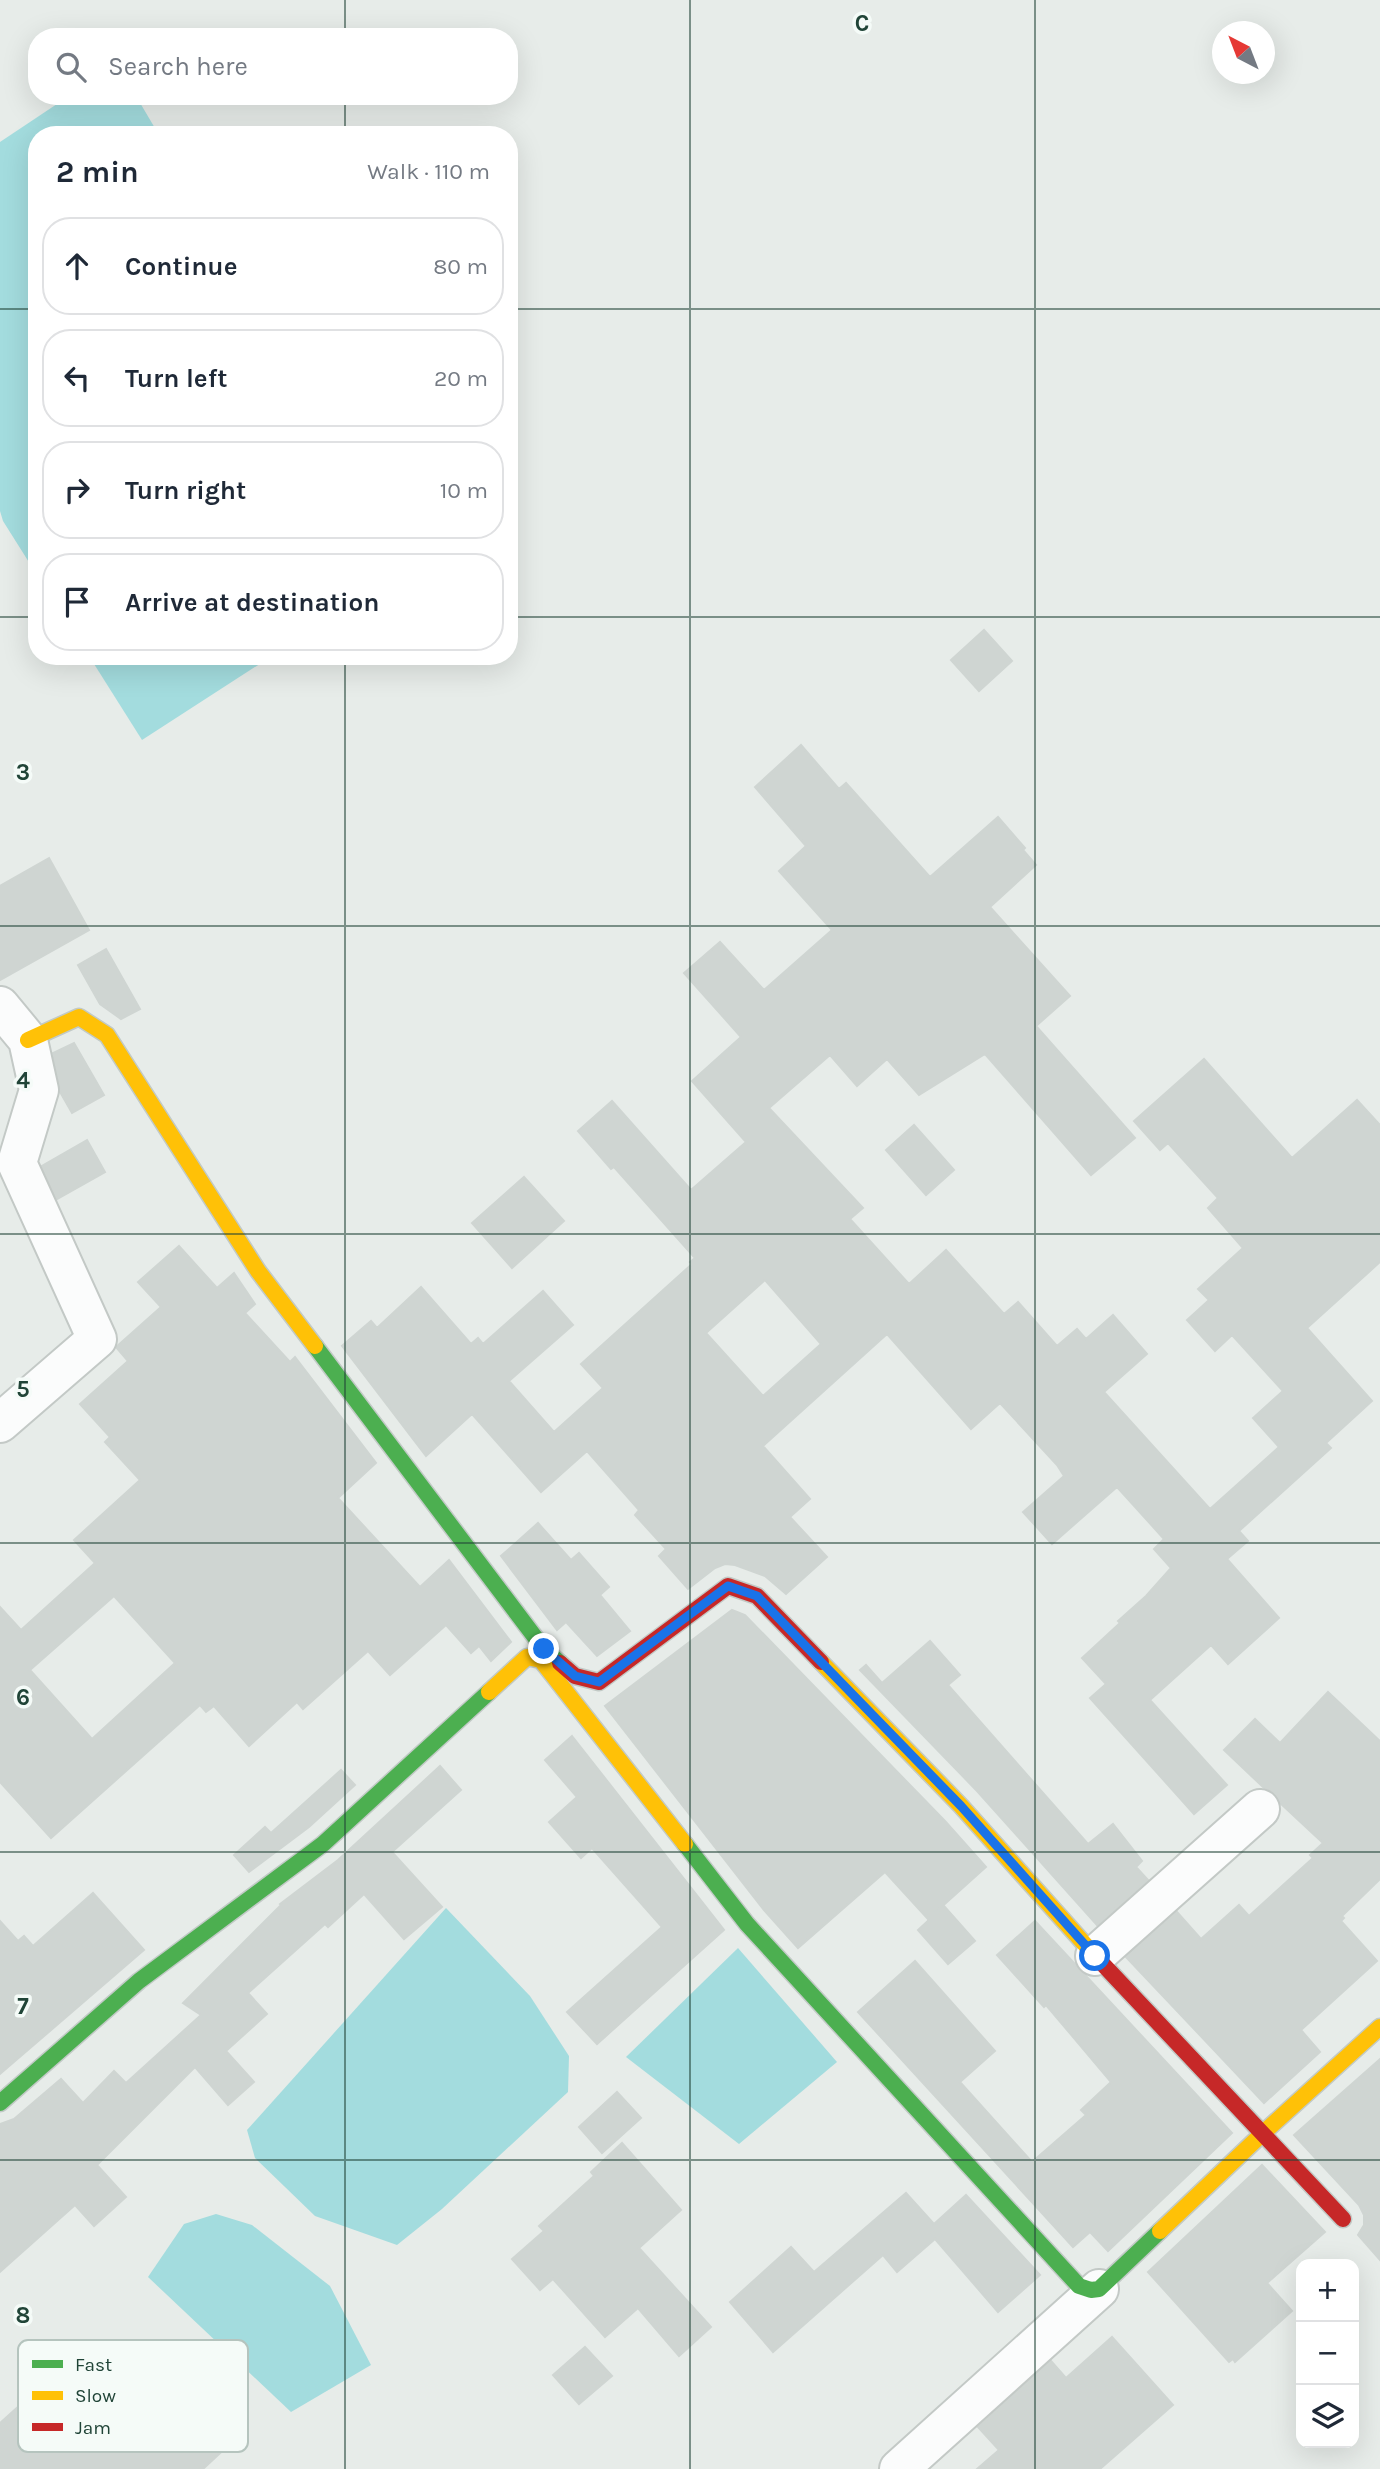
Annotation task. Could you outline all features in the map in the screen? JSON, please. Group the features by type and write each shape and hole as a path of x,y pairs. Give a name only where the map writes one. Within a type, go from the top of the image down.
{"street":[{"path":"0,1006 28,1040 39,1090 17,1163 97,1339 0,1423"},
{"path":"28,1040 79,1017 107,1035 257,1271 544,1649 554,1658 575,1676 599,1682 728,1586 757,1596 952,1796 1095,1956 1343,2219"},
{"path":"0,2103 139,1981 323,1844 527,1657 533,1657 541,1660 747,1924 1079,2286 1091,2290 1099,2289"},
{"path":"1095,1956 1260,1810"},
{"path":"899,2469 1099,2289 1262,2134 1380,2028"}],"water":[{"path":"56,105 141,105 154,126 28,126 28,561 3,521 0,511 0,142"},
{"path":"95,665 258,665 142,740"},
{"path":"446,1908 530,1996 569,2056 568,2092 442,2209 397,2245 315,2216 255,2158 247,2130"},
{"path":"738,1948 837,2062 739,2144 626,2057"},
{"path":"216,2214 252,2225 330,2286 371,2365 291,2412 248,2371 248,2340 215,2340 148,2277 184,2224"}],"building":[{"path":"984,630 1012,661 979,691 951,660"},
{"path":"801,745 839,789 846,783 930,877 998,817 1036,865 990,907 1070,996 1036,1026 1135,1138 1091,1175 985,1054 919,1095 887,1059 857,1086 830,1055 769,1108 863,1208 850,1219 909,1284 946,1250 1004,1314 1018,1302 1057,1346 1077,1329 1086,1339 1113,1315 1147,1354 1104,1392 1210,1509 1279,1447 1253,1418 1283,1391 1232,1335 1215,1351 1187,1320 1209,1300 1198,1289 1243,1248 1208,1208 1218,1198 1168,1143 1160,1150 1134,1121 1204,1059 1292,1158 1357,1100 1380,1125 1380,1262 1307,1328 1372,1401 1326,1443 1331,1448 1239,1531 1248,1541 1227,1559 1279,1618 1228,1664 1211,1645 1150,1700 1227,1785 1194,1814 1090,1698 1106,1684 1082,1658 1120,1623 1118,1621 1146,1596 1171,1568 1154,1549 1164,1539 1117,1487 1052,1544 1023,1512 1064,1476 1057,1465 1000,1403 971,1429 887,1334 763,1446 810,1499 790,1517 827,1557 786,1594 765,1576 725,1564 715,1568 688,1589 659,1556 666,1549 635,1515 639,1510 587,1451 541,1492 472,1414 426,1456 342,1346 371,1321 377,1328 421,1287 471,1344 478,1338 483,1344 543,1291 573,1325 509,1381 554,1432 603,1388 581,1364 692,1264 690,1262 695,1258 578,1131 612,1101 691,1190 746,1142 692,1081 741,1037 684,973 720,942 764,990 832,930 779,871 806,846 755,787","holes":["765,1280 821,1344 763,1396 706,1333"]},
{"path":"49,858 89,930 0,980 0,886"},
{"path":"106,949 140,1009 121,1019 100,1004 78,965"},
{"path":"74,1043 104,1095 72,1113 60,1092 53,1053"},
{"path":"914,1125 954,1170 926,1195 886,1150"},
{"path":"87,1140 105,1172 57,1199 42,1166"},
{"path":"524,1177 564,1221 512,1268 472,1223"},
{"path":"179,1246 217,1288 234,1273 255,1304 245,1313 290,1362 295,1357 376,1463 338,1498 420,1587 449,1560 511,1642 491,1661 479,1646 471,1653 446,1625 390,1675 368,1651 303,1709 297,1702 249,1746 214,1706 206,1712 200,1705 51,1838 0,1782 0,1607 21,1630 95,1563 74,1540 140,1480 105,1442 110,1437 80,1404 128,1361 116,1347 161,1307 138,1282","holes":["114,1596 175,1663 92,1739 30,1670"]},
{"path":"538,1523 571,1560 579,1553 609,1587 600,1595 630,1631 597,1656 566,1622 557,1630 501,1556"},
{"path":"732,1610 745,1615 945,1821 986,1867 928,1919 885,1872 798,1948 764,1910 605,1706"},
{"path":"930,1641 960,1675 948,1685 1088,1844 1113,1824 1142,1861 1136,1867 1148,1880 1097,1925 977,1791 860,1670 866,1665 882,1683"},
{"path":"1328,1692 1380,1741 1380,1879 1342,1916 1344,1918 1341,1921 1377,1961 1301,2030 1320,2052 1264,2103 1126,1957 1177,1912 1201,1939 1239,1905 1249,1916 1313,1858 1310,1855 1323,1843 1281,1804 1276,1794 1264,1788 1224,1750 1255,1719 1280,1743"},
{"path":"572,1736 724,1930 597,2044 567,2012 662,1927 592,1848 581,1858 549,1822 577,1797 545,1760"},
{"path":"440,1766 461,1790 392,1852 442,1907 404,1939 364,1894 328,1927 325,1924 248,1993 267,2014 226,2051 254,2082 228,2105 195,2067 97,2165 126,2197 94,2226 75,2205 0,2272 0,2124 14,2119 61,2079 83,2103 114,2071 126,2083 201,2015 183,2003 280,1904 338,1860"},
{"path":"341,1770 355,1785 309,1827 249,1872 234,1855 265,1827 271,1833"},
{"path":"93,1893 144,1950 0,2074 0,1921 18,1941 24,1936 33,1946"},
{"path":"944,1906 975,1941 948,1964 918,1930"},
{"path":"1035,1921 1232,2133 1108,2251 1090,2232 1073,2247 858,2012 915,1961 995,2051 960,2082 1032,2162 1086,2115 1081,2110 1111,2082 1046,2005 1044,2007 997,1955"},
{"path":"1380,2059 1380,2260 1358,2235 1364,2225 1364,2215 1359,2205 1294,2135"},
{"path":"617,2092 641,2118 602,2153 579,2127"},
{"path":"622,2143 681,2210 639,2248 711,2327 679,2356 638,2308 605,2337 553,2279 540,2290 512,2259 544,2231 539,2226 594,2176 591,2172"},
{"path":"1262,2165 1325,2232 1267,2283 1292,2311 1235,2362 1233,2359 1229,2362 1148,2272"},
{"path":"906,2193 934,2224 966,2195 1040,2275 998,2312 935,2239 897,2272 883,2255 773,2352 730,2302 791,2247 814,2272"},
{"path":"1112,2337 1173,2405 1100,2469 977,2469 999,2450 978,2427 1051,2361 1066,2378"},
{"path":"585,2347 612,2376 579,2404 553,2375"},
{"path":"18,2407 18,2452 221,2452 203,2469 0,2469 0,2423"}],"traffic: fast":[{"path":"315,1346 544,1649 560,1663"},
{"path":"0,2103 139,1981 323,1844 489,1692"},
{"path":"685,1844 747,1924 1079,2286 1091,2290 1099,2289 1160,2231"}],"traffic: slow":[{"path":"28,1040 79,1017 107,1035 258,1271 315,1346"},
{"path":"489,1692 527,1657 541,1660 685,1844"},
{"path":"821,1662 961,1806 1098,1959"},
{"path":"1160,2231 1380,2027"}],"traffic: jam":[{"path":"560,1663 575,1676 599,1682 728,1586 757,1596 821,1662"},
{"path":"1098,1959 1343,2219"}],"route":[{"path":"544,1649 575,1676 599,1682 728,1586 757,1596 961,1806 1095,1956"}]}
